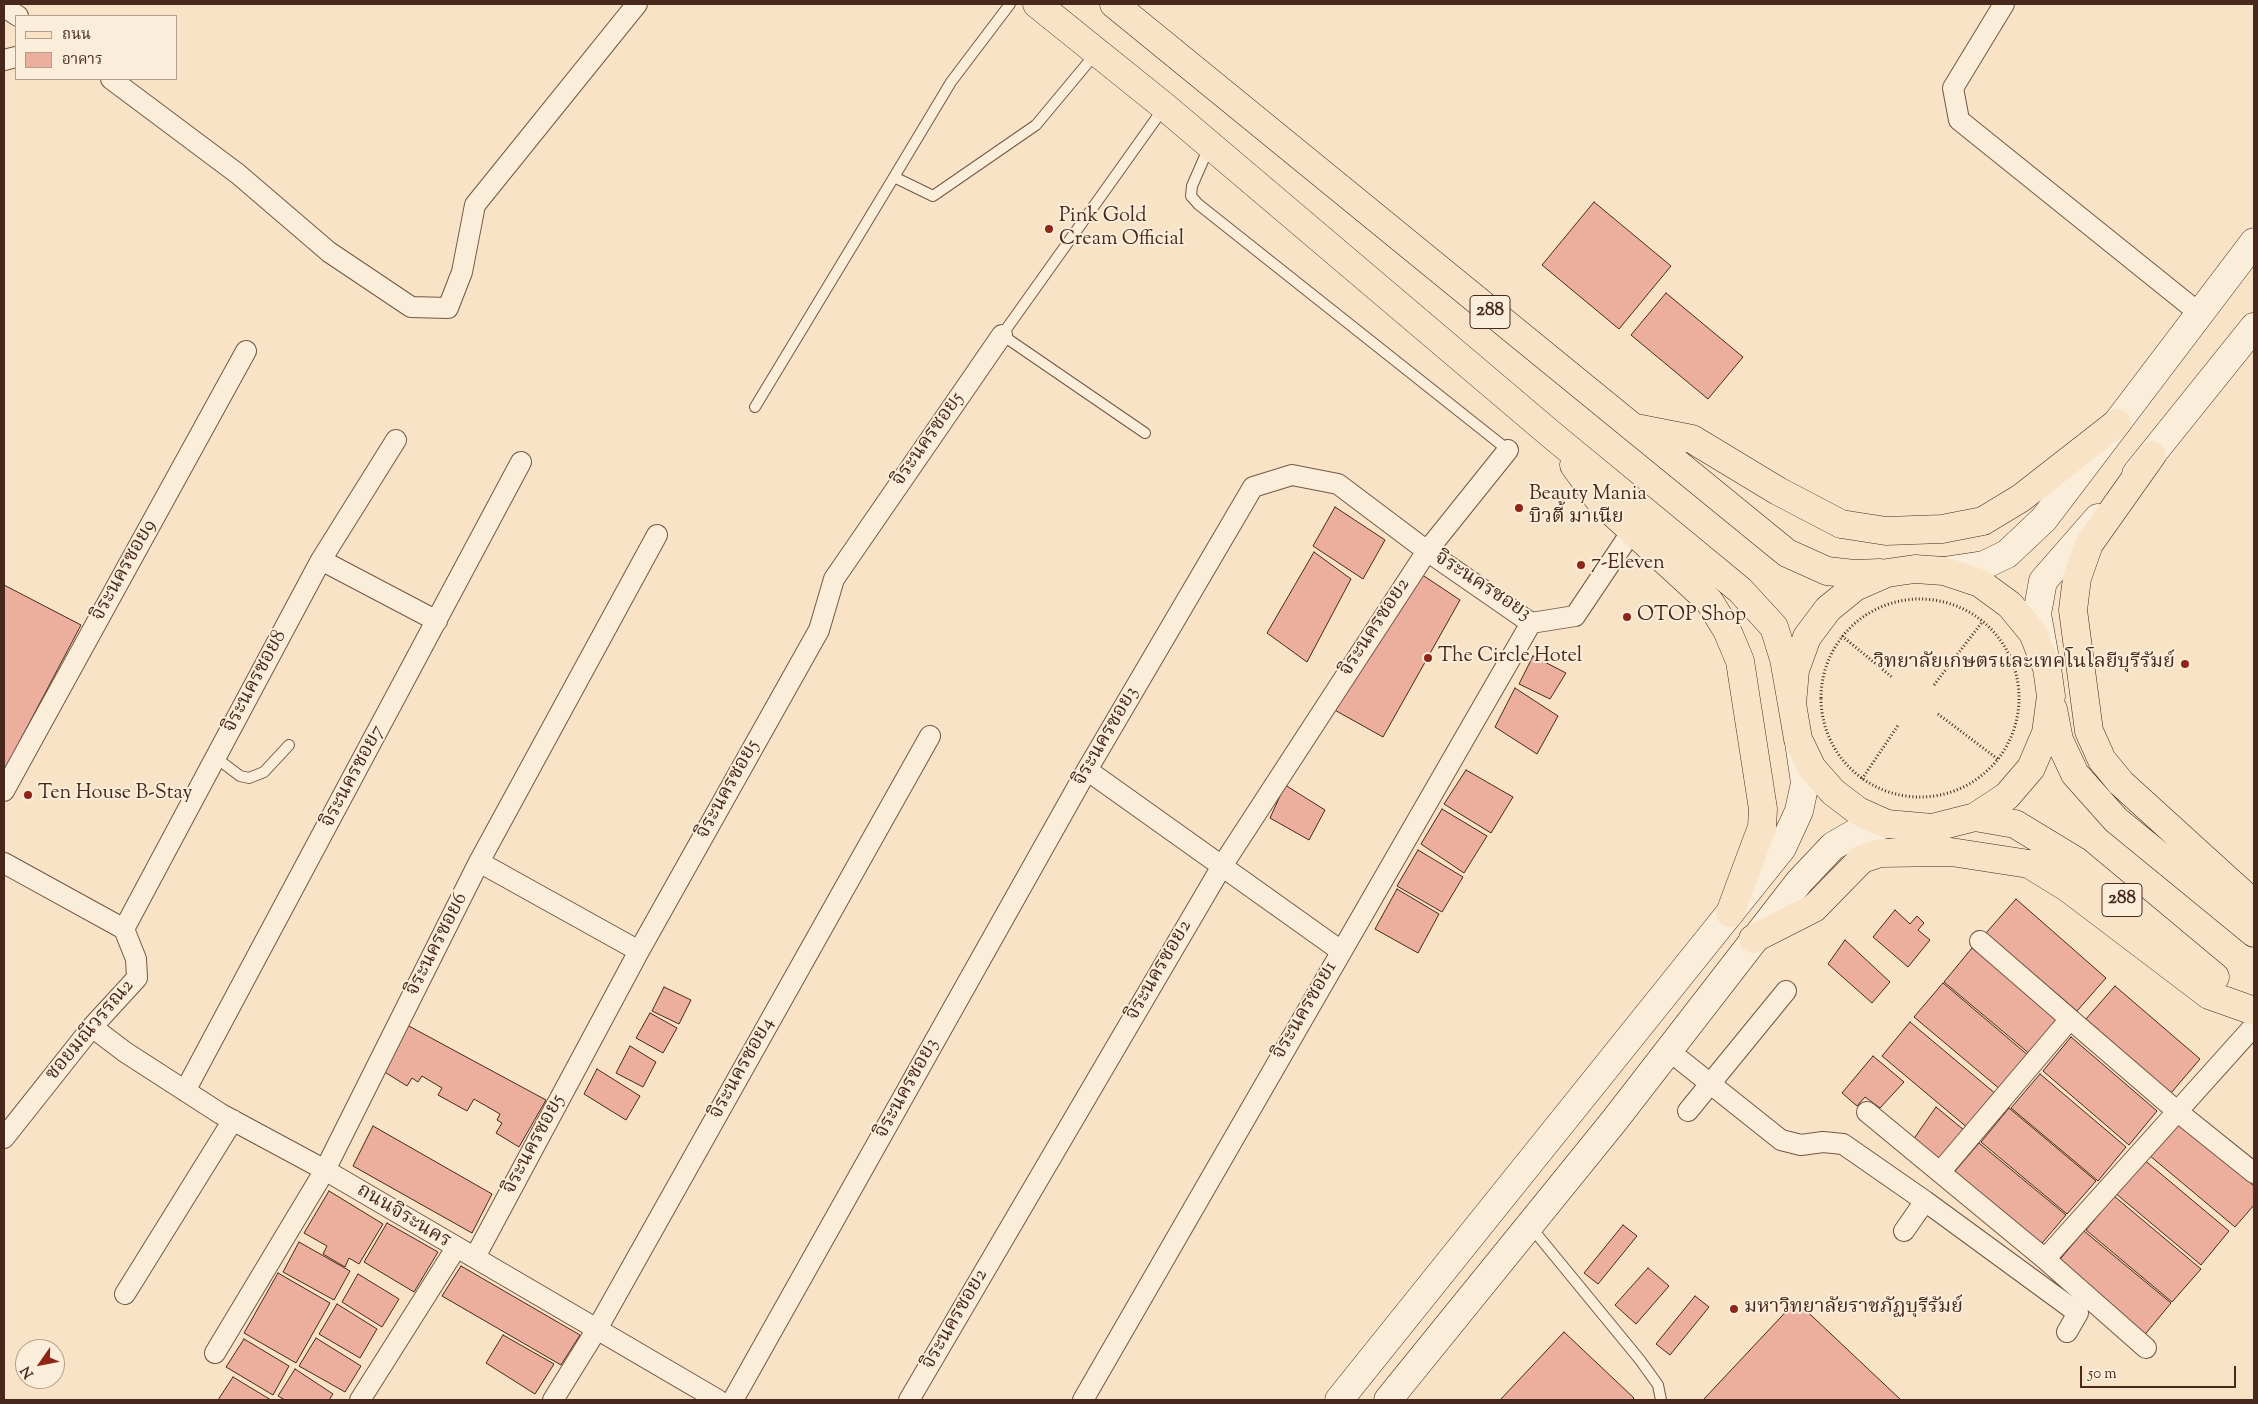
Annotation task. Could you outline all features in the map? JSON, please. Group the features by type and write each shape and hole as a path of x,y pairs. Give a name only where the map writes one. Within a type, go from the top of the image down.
{"main road":[{"name":"288","path":"1037,4 1165,107 1553,436 1746,596 1774,627 1784,659 1792,704"},
{"name":"288","path":"1114,4 1786,553 1827,571 1854,574 1886,573"},
{"path":"1339,1400 1782,848 1799,811 1805,783 1792,704 1795,670 1807,637 1828,609 1855,587 1886,573 1916,569 1944,571 1984,565 2007,554 2044,519 2254,242"},
{"path":"2249,338 2043,582 2037,614 2059,740 2075,774 2116,820 2254,933"},
{"path":"1632,427 1692,440 1778,491 1841,524 1886,531 1942,529 1983,520 2020,498 2117,423"},
{"path":"1553,436 1600,501 1709,601 1727,630 1740,661 1762,827 1730,912"},
{"path":"2152,455 2089,544 2078,578 2073,610 2089,731 2102,760 2121,783 2254,904"},
{"path":"1944,571 1980,583 2010,604 2033,634 2046,668"},
{"path":"1798,739 1812,768 1832,792 1858,812 1888,824 1932,828 1975,817 2007,796 2031,768 2046,733 2051,696"},
{"name":"288","path":"1975,817 2015,824 2076,861 2254,1011"},
{"path":"1388,1400 1530,1225 1799,882 1833,846 1859,831 1888,824"},
{"path":"1753,939 1814,908 1862,859 1880,853 1951,852 2029,864 2068,888 2210,995 2254,1011"}],"street":[{"path":"112,80 238,174 329,252 411,306 448,308 462,272 474,205 636,4"},
{"path":"2004,4 1953,88 1959,120 2199,313"},
{"path":"4,7 16,15"},
{"name":"จิระนครซอย5","path":"474,1257 639,951 819,630 834,579 1002,335"},
{"name":"จิระนครซอย9","path":"4,791 246,351"},
{"name":"จิระนครซอย8","path":"124,929 321,560 396,440"},
{"name":"จิระนครซอย2","path":"909,1400 1222,866 1427,551 1508,450"},
{"name":"จิระนครซอย7","path":"184,1091 438,621 521,462"},
{"name":"จิระนครซอย3","path":"733,1400 1087,770 1253,488 1292,475 1338,484 1427,551 1531,623 1575,616 1632,531"},
{"name":"จิระนครซอย6","path":"215,1353 325,1170 480,862 657,535"},
{"path":"321,560 438,621"},
{"name":"จิระนครซอย1","path":"1083,1400 1531,623"},
{"name":"จิระนครซอย4","path":"553,1400 597,1330 930,736"},
{"path":"1087,770 1341,951"},
{"path":"480,862 639,951"},
{"path":"4,863 124,929"},
{"name":"ซอยมณีวรรณ2","path":"4,1138 92,1027 137,978 136,959 124,929"},
{"path":"1980,941 2178,1112 2254,1173"},
{"path":"1688,1111 1786,991"},
{"path":"1941,1171 2070,1019"},
{"path":"2045,1259 2254,1026"},
{"name":"ถนนจิระนคร","path":"92,1027 184,1091 325,1170 718,1400"},
{"path":"1668,1050 1781,1140 1801,1145 1823,1142 1843,1144 1925,1201 2078,1313 2067,1332"},
{"path":"1868,1112 2045,1259 2146,1348"},
{"path":"125,1294 233,1120"},
{"path":"1904,1231 1925,1201"},
{"path":"360,1400 456,1248"}],"lane":[{"path":"755,406 950,82 1010,4"},
{"path":"894,177 933,196 1036,125 1097,52"},
{"path":"1145,433 1002,335 1165,107"},
{"path":"1210,146 1192,186 1191,196 1198,204 1508,450"},
{"path":"215,757 240,776 249,778 264,772 289,745"},
{"path":"1530,1225 1640,1360 1658,1385 1661,1400"}],"path":[{"path":"1925,599 1956,606 1983,622 2001,640 2013,663 2019,688 2017,722 2012,738 1999,760 1977,781 1949,794 1919,798 1890,793 1862,779 1840,756 1825,728 1821,696 1826,665 1842,636 1865,615 1894,602 1902,601 1925,599"},
{"path":"1934,685 1983,622"},
{"path":"1842,636 1893,678"},
{"path":"1938,714 1999,760"},
{"path":"1862,779 1900,724"}],"building":[{"path":"1594,202 1671,266 1619,329 1542,265"},
{"path":"1666,293 1743,357 1708,399 1631,335"},
{"path":"1335,507 1385,540 1363,579 1313,546"},
{"path":"1314,552 1351,579 1307,662 1267,633"},
{"path":"1418,572 1460,600 1383,737 1331,708"},
{"path":"4,585 81,625 4,771"},
{"path":"1533,656 1566,673 1550,699 1519,684"},
{"path":"1515,688 1558,716 1537,754 1495,727"},
{"path":"1466,770 1513,797 1491,833 1444,804"},
{"path":"1285,785 1325,810 1309,840 1270,818"},
{"path":"1442,809 1487,836 1464,873 1421,844"},
{"path":"1418,850 1463,877 1442,912 1397,886"},
{"path":"1397,889 1439,914 1418,953 1375,929"},
{"path":"2016,899 2106,978 2077,1011 1986,933"},
{"path":"1895,910 1910,924 1917,916 1924,923 1918,930 1930,940 1908,967 1873,937"},
{"path":"1845,940 1890,982 1872,1003 1828,964"},
{"path":"1972,948 2059,1021 2031,1055 1944,982"},
{"path":"1943,983 2029,1056 2001,1090 1914,1017"},
{"path":"2115,986 2200,1059 2171,1093 2086,1019"},
{"path":"664,987 691,1000 679,1024 652,1011"},
{"path":"650,1013 677,1028 663,1053 636,1038"},
{"path":"1910,1022 1997,1095 1969,1129 1882,1056"},
{"path":"407,1025 546,1100 519,1147 496,1133 502,1123 497,1120 500,1114 474,1099 467,1111 438,1095 442,1088 422,1076 418,1082 412,1078 407,1086 383,1071"},
{"path":"2071,1037 2157,1111 2129,1145 2043,1071"},
{"path":"630,1046 656,1062 643,1087 616,1073"},
{"path":"1873,1056 1904,1082 1880,1108 1865,1097 1857,1106 1842,1093"},
{"path":"597,1069 640,1096 626,1120 584,1094"},
{"path":"2040,1074 2126,1147 2098,1181 2011,1108"},
{"path":"1936,1107 1964,1130 1937,1161 1913,1140"},
{"path":"2009,1108 2096,1181 2067,1214 1981,1142"},
{"path":"2177,1121 2254,1186 2254,1205 2235,1227 2149,1155"},
{"path":"373,1126 492,1194 472,1233 353,1166"},
{"path":"1979,1143 2066,1215 2037,1249 1951,1176"},
{"path":"2142,1158 2229,1231 2201,1265 2114,1192"},
{"path":"329,1191 383,1224 359,1264 349,1258 345,1267 323,1254 327,1246 304,1233"},
{"path":"2114,1196 2201,1269 2172,1302 2086,1230"},
{"path":"387,1223 438,1252 414,1292 364,1262"},
{"path":"1623,1225 1637,1236 1598,1284 1584,1273"},
{"path":"2084,1231 2171,1303 2142,1338 2056,1264"},
{"path":"299,1242 350,1271 334,1300 283,1272"},
{"path":"461,1266 580,1335 561,1365 442,1296"},
{"path":"1648,1268 1669,1286 1636,1324 1615,1305"},
{"path":"278,1273 330,1303 296,1363 244,1333"},
{"path":"358,1274 399,1299 382,1327 342,1302"},
{"path":"1695,1296 1709,1307 1670,1355 1656,1344"},
{"path":"1796,1301 1901,1400 1703,1400"},
{"path":"337,1304 377,1329 360,1358 319,1334"},
{"path":"1564,1332 1634,1398 1632,1400 1500,1400"},
{"path":"503,1335 554,1364 535,1394 486,1363"},
{"path":"316,1338 361,1366 345,1392 299,1366"},
{"path":"244,1339 289,1366 273,1395 226,1367"},
{"path":"295,1369 333,1394 329,1400 285,1400 278,1396"},
{"path":"233,1377 271,1400 218,1400"}],"place":[{"name":"Pink Gold Cream Official","path":"1049,229"},
{"name":"Beauty Mania บิวตี้ มาเนีย","path":"1519,508"},
{"name":"7-Eleven","path":"1581,565"},
{"name":"OTOP Shop","path":"1627,617"},
{"name":"The Circle Hotel","path":"1428,658"},
{"name":"วิทยาลัยเกษตรและเทคโนโลยีบุรีรัมย์","path":"2185,664"},
{"name":"Ten House B-Stay","path":"28,795"},
{"name":"มหาวิทยาลัยราชภัฏบุรีรัมย์","path":"1734,1309"}]}
